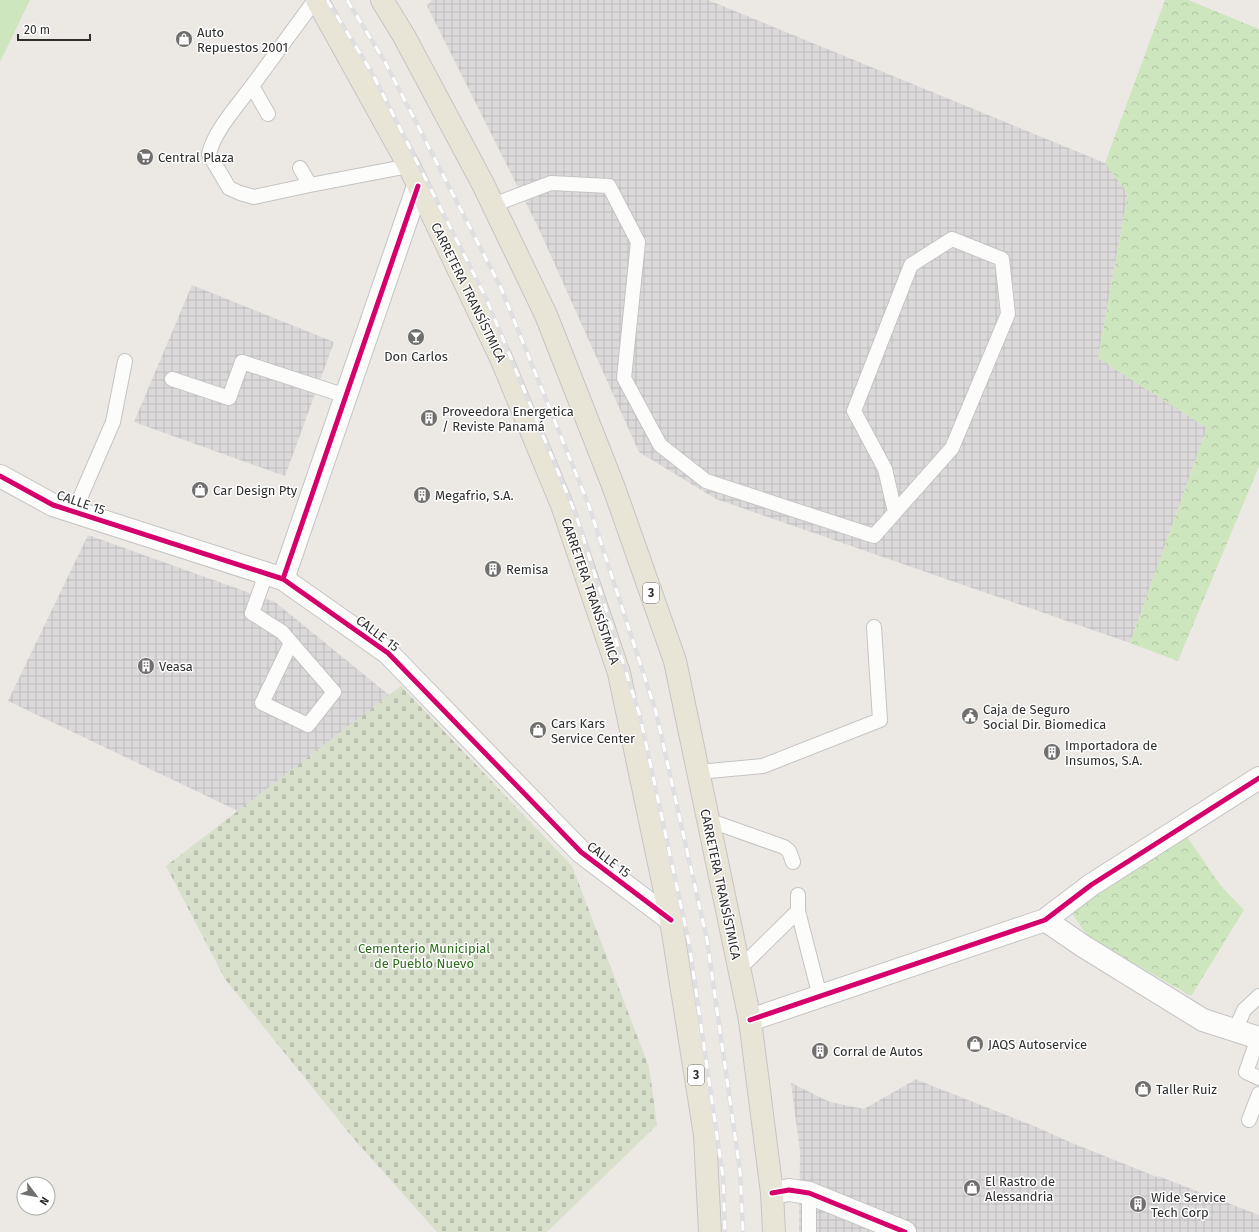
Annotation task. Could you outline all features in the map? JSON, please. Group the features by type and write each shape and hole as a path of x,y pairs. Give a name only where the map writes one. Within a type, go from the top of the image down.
{"main road":[{"name":"CARRETERA TRANSÍSTMICA","path":"316,0 409,166 501,358 562,505 619,673 671,920 705,1135 710,1232"},
{"name":"CARRETERA TRANSÍSTMICA","path":"382,0 404,36 493,205 546,315 614,488 674,661 750,1020 772,1193 774,1232"}],"street":[{"path":"274,576 346,396 418,186"},
{"name":"CALLE 15","path":"0,476 53,505 274,576 388,652 581,852 671,920"},
{"path":"750,1020 1045,920 1091,885 1259,778"},
{"path":"1045,920 1083,946 1203,1020 1258,1038"},
{"path":"772,1193 789,1190 808,1193 905,1232"}],"lane":[{"path":"316,0 218,132 211,144 209,154 228,188 240,194 254,197 409,166"},
{"path":"252,86 268,114"},
{"path":"300,168 310,185"},
{"path":"493,205 551,183 609,186 638,242 624,378 660,445 706,481 874,536 952,448 1008,314 1002,259 952,239 911,265 854,411 885,468 895,512"},
{"path":"74,512 113,422 124,361"},
{"path":"172,379 229,398 242,362 346,396"},
{"path":"274,576 252,613 282,632 334,692 308,725 262,703 291,643"},
{"path":"698,772 763,766 880,720 874,627"},
{"path":"708,820 784,847 789,851 793,862"},
{"path":"798,895 798,911 820,997"},
{"path":"739,969 798,911"},
{"path":"1235,1031 1244,1010 1259,996"},
{"path":"1258,1038 1246,1072 1259,1078"},
{"path":"1249,1120 1259,1094"},
{"path":"808,1193 809,1232"}],"shaded area":[{"path":"432,0 708,0 1105,163 1128,193 1098,358 1207,428 1130,643 716,499 639,452 538,227 427,6"},
{"path":"192,285 334,342 285,476 134,422"},
{"name":"Veasa","path":"88,535 275,602 389,695 238,811 8,701"},
{"path":"915,1079 1157,1177 1158,1176 1259,1215 1259,1232 799,1232 800,1151 791,1083 830,1102 864,1109"}],"green space":[{"path":"0,0 30,0 0,62"},
{"path":"1165,0 1188,0 1259,29 1259,466 1178,661 1130,643 1207,428 1098,358 1128,194 1105,163"},
{"name":"Cementerio Municipial de Pueblo Nuevo","path":"401,686 572,866 649,1067 657,1125 547,1232 437,1232 354,1139 225,979 166,866"},
{"path":"1185,834 1221,886 1244,910 1191,996 1088,937 1067,906"}],"railway":[{"path":"327,0 371,71 486,298 576,515 640,716 689,943 723,1177 725,1232"},
{"path":"347,0 385,62 501,288 589,506 656,712 707,940 740,1171 743,1232"}],"cycle path":[{"path":"283,579 418,186"},
{"path":"0,476 53,505 283,579 388,653 581,852 671,920"},
{"path":"750,1020 1045,920 1091,885 1259,778"},
{"path":"772,1193 789,1190 809,1193 905,1232"}],"place":[{"name":"Auto Repuestos 2001","path":"184,39"},
{"name":"Central Plaza","path":"145,157"},
{"name":"Don Carlos","path":"416,337"},
{"name":"Proveedora Energetica / Reviste Panamá","path":"429,418"},
{"name":"Car Design Pty","path":"200,490"},
{"name":"Megafrio, S.A.","path":"422,495"},
{"name":"Remisa","path":"493,569"},
{"name":"Veasa","path":"146,666"},
{"name":"Caja de Seguro Social Dir. Biomedica","path":"970,716"},
{"name":"Cars Kars Service Center","path":"538,730"},
{"name":"Importadora de Insumos, S.A.","path":"1052,752"},
{"name":"JAQS Autoservice","path":"975,1044"},
{"name":"Corral de Autos","path":"820,1051"},
{"name":"Taller Ruiz","path":"1143,1089"},
{"name":"El Rastro de Alessandria","path":"972,1188"},
{"name":"Wide Service Tech Corp","path":"1138,1204"}]}
